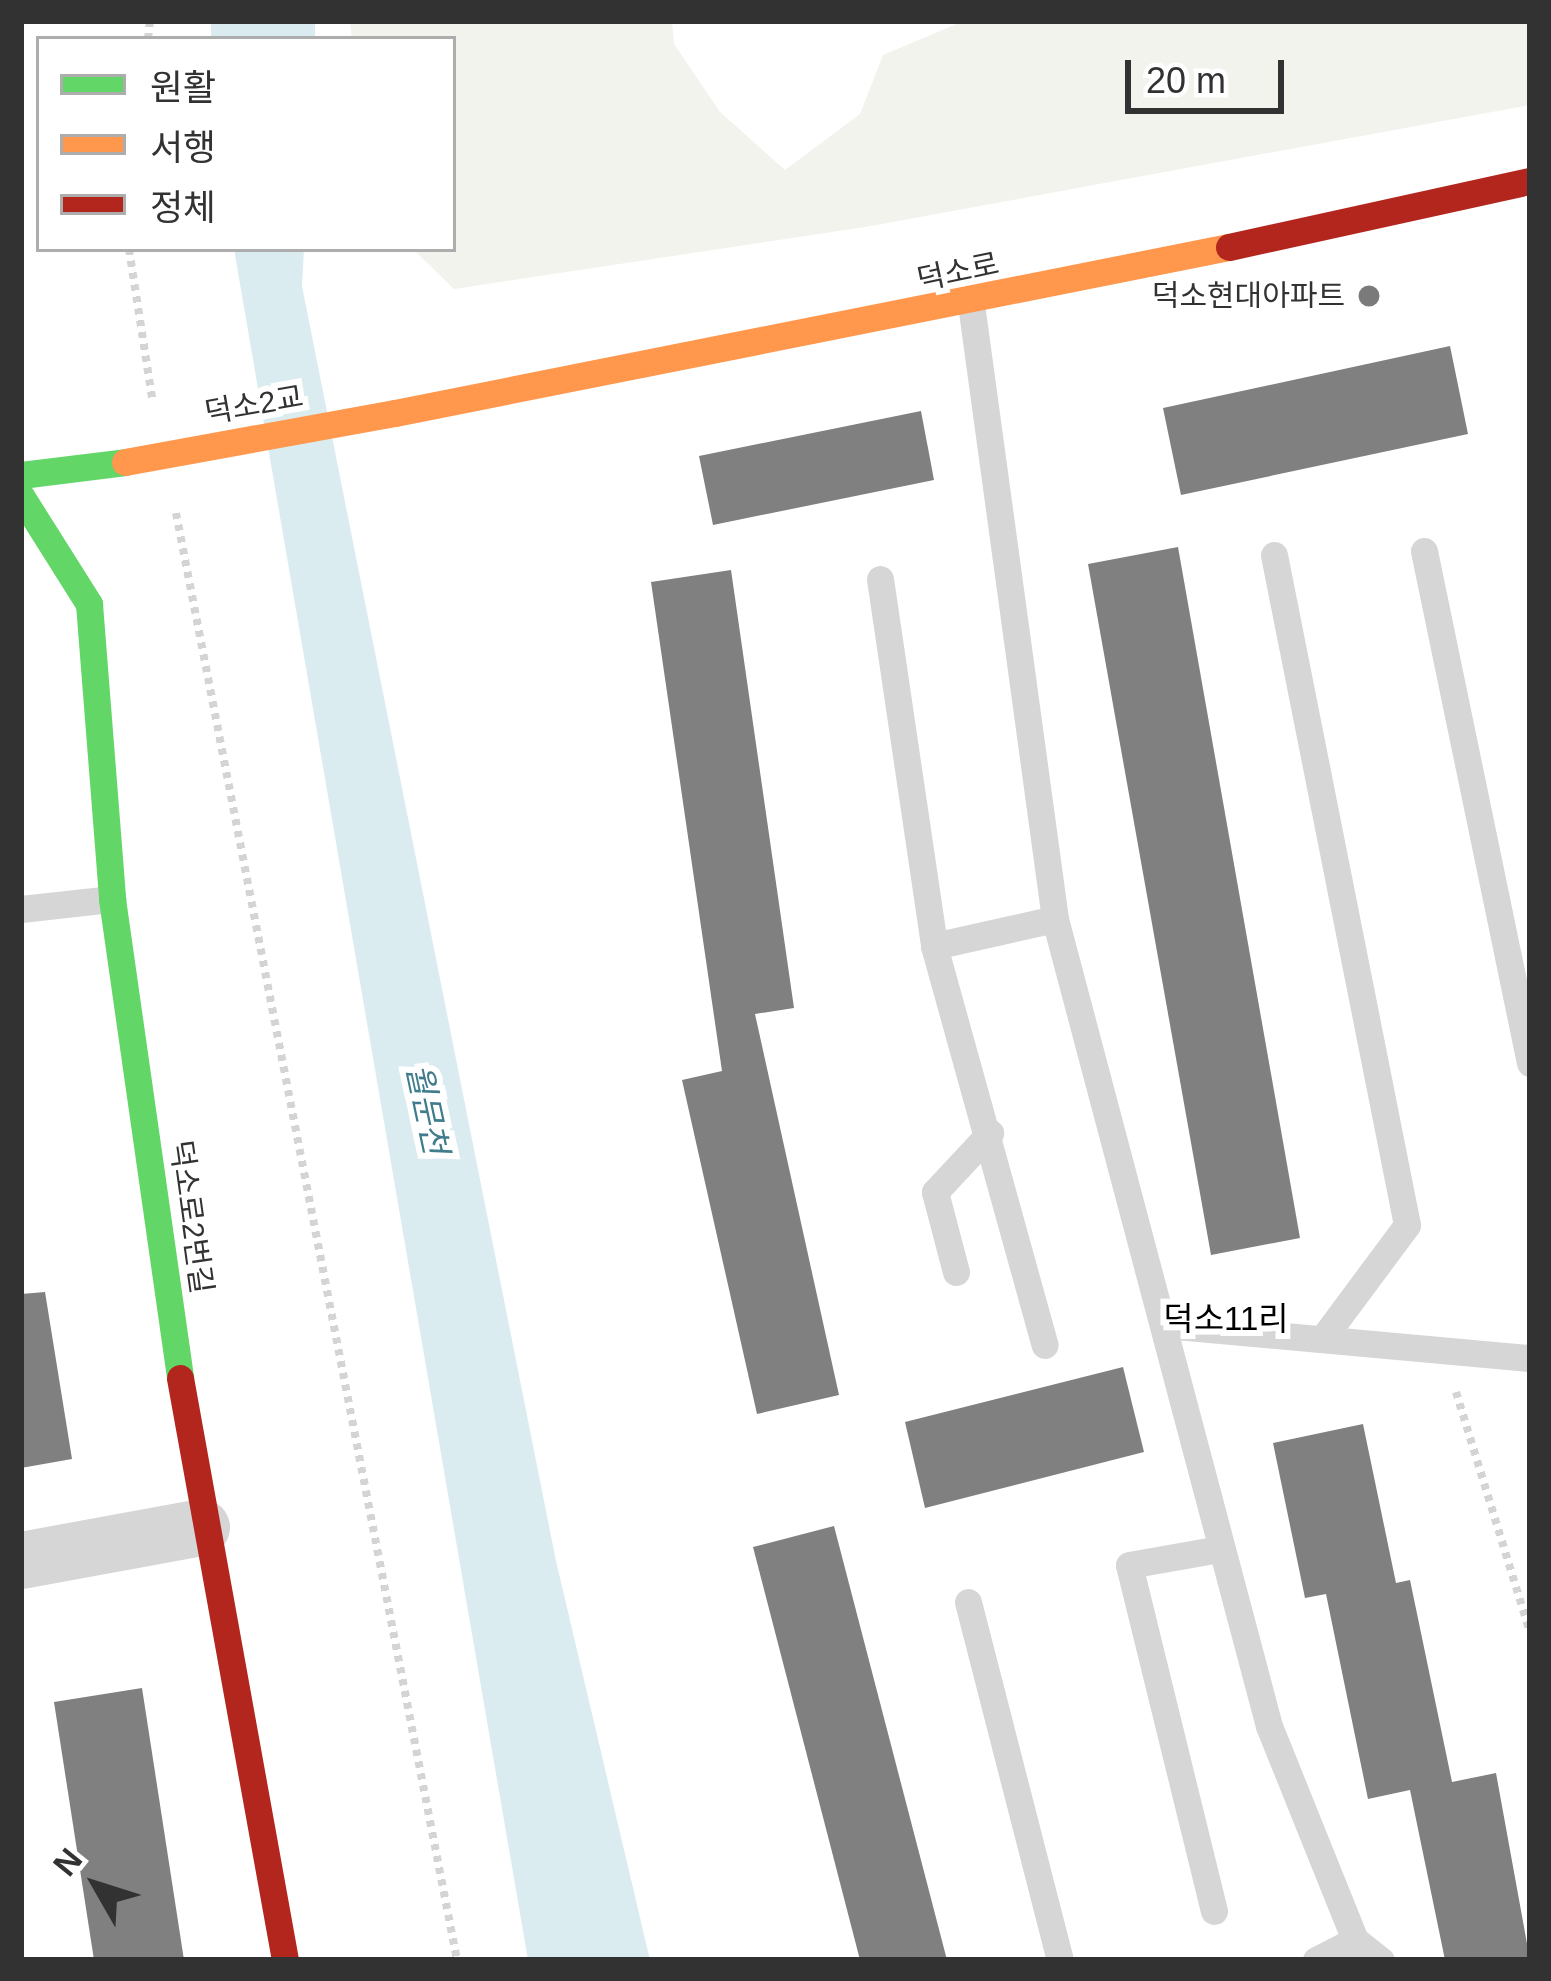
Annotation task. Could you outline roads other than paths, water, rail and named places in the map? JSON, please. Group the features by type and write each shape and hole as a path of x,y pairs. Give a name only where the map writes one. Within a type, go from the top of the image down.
{"street":[{"name":"덕소로","path":"395,413 971,304 1530,181"},
{"name":"덕소2교","path":"21,475 125,462 395,413"},
{"name":"덕소로2번길","path":"21,496 89,604 112,899 201,1527 285,1960"},
{"path":"21,1560 201,1527"}],"lane":[{"path":"971,304 1055,920 1269,1726 1355,1940 1381,1960"},
{"path":"1424,551 1530,1063"},
{"path":"1274,555 1407,1226 1323,1338"},
{"path":"880,579 934,946 990,1133 1045,1345"},
{"path":"21,909 112,899"},
{"path":"934,946 1055,920"},
{"path":"956,1272 935,1192 990,1133"},
{"path":"1165,1325 1530,1358"},
{"path":"1214,1911 1129,1565 1220,1550"},
{"path":"968,1602 1060,1960"},
{"path":"1316,1960 1355,1940"}],"water":[{"path":"211,21 315,21 315,36 211,36"},
{"name":"월문천","path":"235,252 304,252 302,286 556,1561 650,1960 528,1960"}],"place":[{"name":"덕소현대아파트","path":"1369,296"}],"district":[{"name":"덕소11리","path":"1226,1319"}]}
